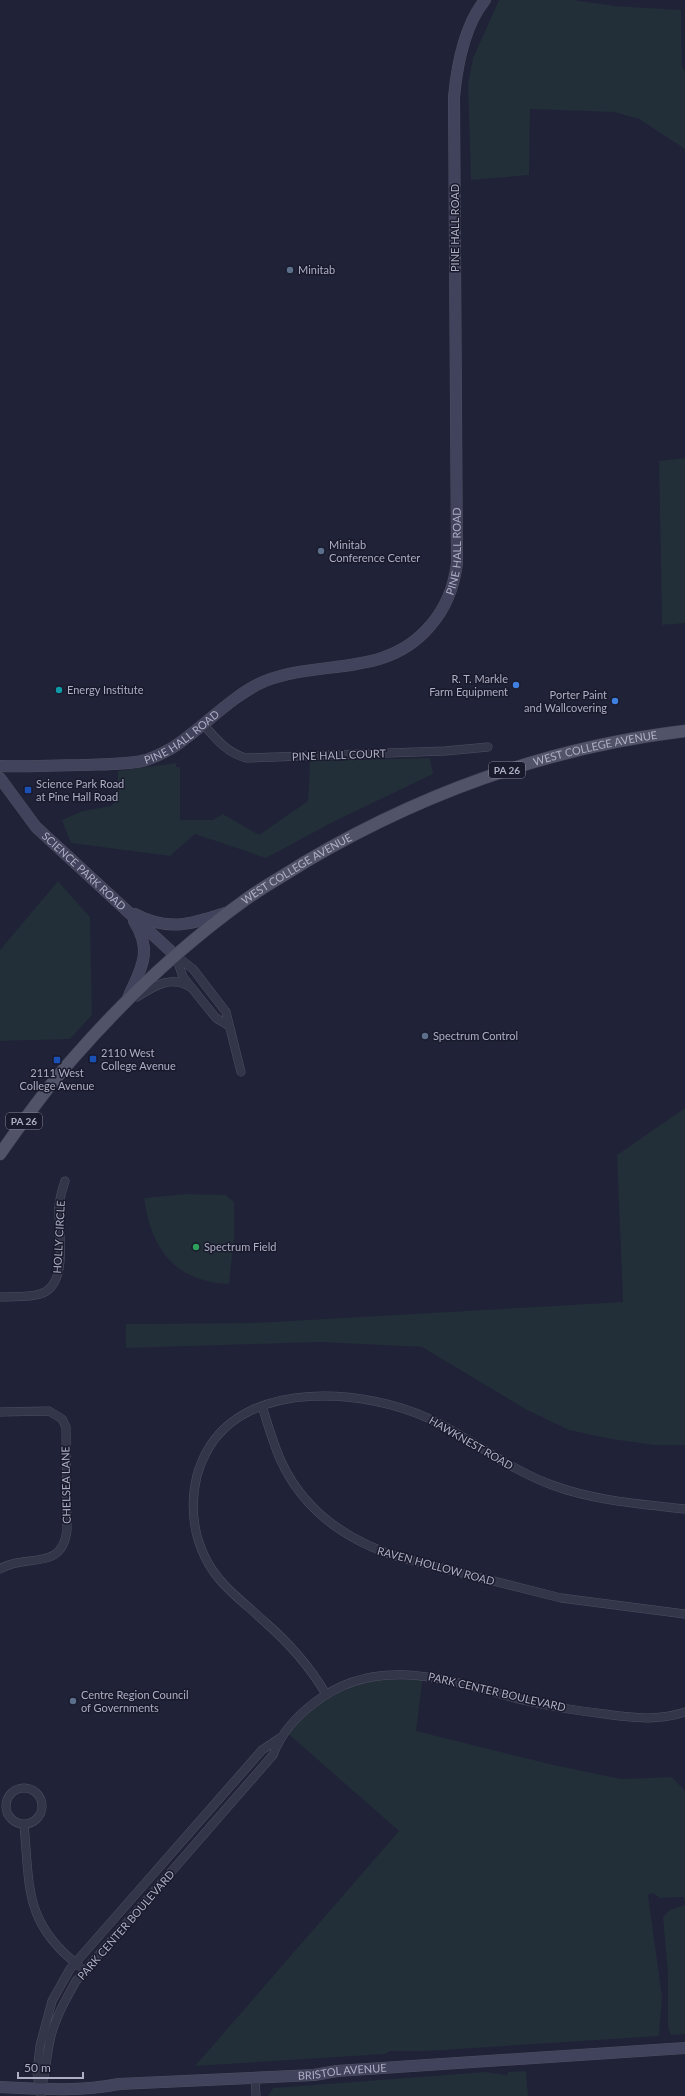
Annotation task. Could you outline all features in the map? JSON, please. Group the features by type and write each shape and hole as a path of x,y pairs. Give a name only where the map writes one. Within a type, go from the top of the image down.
{"main road":[{"name":"WEST COLLEGE AVENUE","path":"0,1154 67,1065 126,1004 176,956 230,911 270,884 340,841 373,824 438,795 501,772 560,755 654,734 685,730"}],"street":[{"name":"PINE HALL ROAD","path":"0,766 102,764 142,761 158,755 170,748 248,690 268,680 290,674 366,663 398,652 426,631 439,615 448,598 457,563 454,97 461,52 482,2"},
{"name":"PINE HALL COURT","path":"203,724 224,747 238,756 246,758 445,751 488,747"},
{"name":"SCIENCE PARK ROAD","path":"0,778 36,827 176,956"},
{"path":"123,908 151,921 178,926 194,923 230,911"},
{"path":"123,908 138,928 144,948 142,969 126,1004"},
{"path":"176,956 183,977 216,1018 228,1025"},
{"path":"176,956 193,969 226,1012 228,1025 241,1072"},
{"path":"126,1004 153,987 165,982 179,982 193,989"},
{"name":"HOLLY CIRCLE","path":"0,1297 40,1294 50,1289 56,1281 59,1270 59,1206 65,1181"},
{"name":"HAWKNEST ROAD","path":"326,1694 307,1665 288,1644 221,1582 205,1557 197,1534 194,1522 194,1493 202,1460 208,1448 224,1429 244,1414 262,1406 292,1399 328,1396 352,1398 396,1406 430,1419 516,1470 553,1485 600,1498 685,1509"},
{"name":"RAVEN HOLLOW ROAD","path":"262,1406 280,1458 300,1492 325,1520 357,1541 402,1558 561,1598 685,1614"},
{"name":"CHELSEA LANE","path":"0,1412 49,1411 62,1419 66,1427 67,1530 63,1546 53,1556 9,1564 0,1569"},
{"name":"PARK CENTER BOULEVARD","path":"41,2092 46,2073 50,2038 60,2010 76,1981 273,1755 280,1738 298,1716 326,1694 349,1684 382,1675 415,1674 437,1677 528,1701 575,1710 642,1719 671,1717 685,1712"},
{"name":"PARK CENTER BOULEVARD","path":"41,2092 38,2073 40,2046 50,2006 63,1980 76,1963 262,1750 280,1738"},
{"path":"25,1788 37,1792 42,1804 38,1818 24,1824 16,1823 9,1817 5,1805 8,1797 13,1791 25,1788"},
{"path":"24,1824 29,1890 33,1908 51,1940 85,1970"},
{"name":"BRISTOL AVENUE","path":"0,2086 41,2092 100,2088 119,2084 314,2075 345,2070 685,2048"},
{"path":"255,2077 256,2096"}],"shaded area":[{"path":"499,0 573,0 615,6 681,10 682,66 685,71 685,149 639,119 614,112 530,109 529,175 471,180 468,84 473,58"},
{"path":"685,458 685,623 662,625 659,461"},
{"path":"430,758 433,774 333,822 266,858 195,834 170,856 71,843 62,820 83,811 111,806 118,798 118,771 176,763 176,767 180,767 180,820 213,820 223,814 259,835 308,801 310,761"},
{"path":"58,881 90,917 92,1015 70,1039 0,1041 0,950"},
{"path":"685,1108 685,1445 654,1445 611,1439 569,1430 527,1410 422,1347 320,1342 126,1348 126,1324 253,1323 623,1302 617,1155"},
{"name":"Spectrum Field","path":"187,1194 226,1195 234,1202 234,1238 229,1284 210,1282 194,1277 180,1269 169,1259 160,1247 153,1233 147,1216 144,1198"},
{"path":"423,1675 416,1731 554,1765 621,1779 672,1777 685,1791 685,1901 683,1897 660,1898 653,1893 648,1895 662,1997 659,2036 427,2051 390,2051 385,2054 195,2066 399,1831 285,1731 298,1716 354,1683"},
{"path":"685,1905 685,2034 671,2035 668,2027 668,1974 663,1917 670,1910"},
{"path":"526,2071 528,2096 268,2096 273,2088 486,2072 507,2075 508,2072"}],"place":[{"name":"Minitab","path":"290,270"},
{"name":"Minitab Conference Center","path":"321,551"},
{"name":"R. T. Markle Farm Equipment","path":"516,685"},
{"name":"Energy Institute","path":"59,690"},
{"name":"Porter Paint and Wallcovering","path":"615,701"},
{"name":"Science Park Road at Pine Hall Road","path":"28,790"},
{"name":"Spectrum Control","path":"425,1036"},
{"name":"2110 West College Avenue","path":"93,1059"},
{"name":"2111 West College Avenue","path":"57,1060"},
{"name":"Spectrum Field","path":"196,1247"},
{"name":"Centre Region Council of Governments","path":"73,1701"}]}
